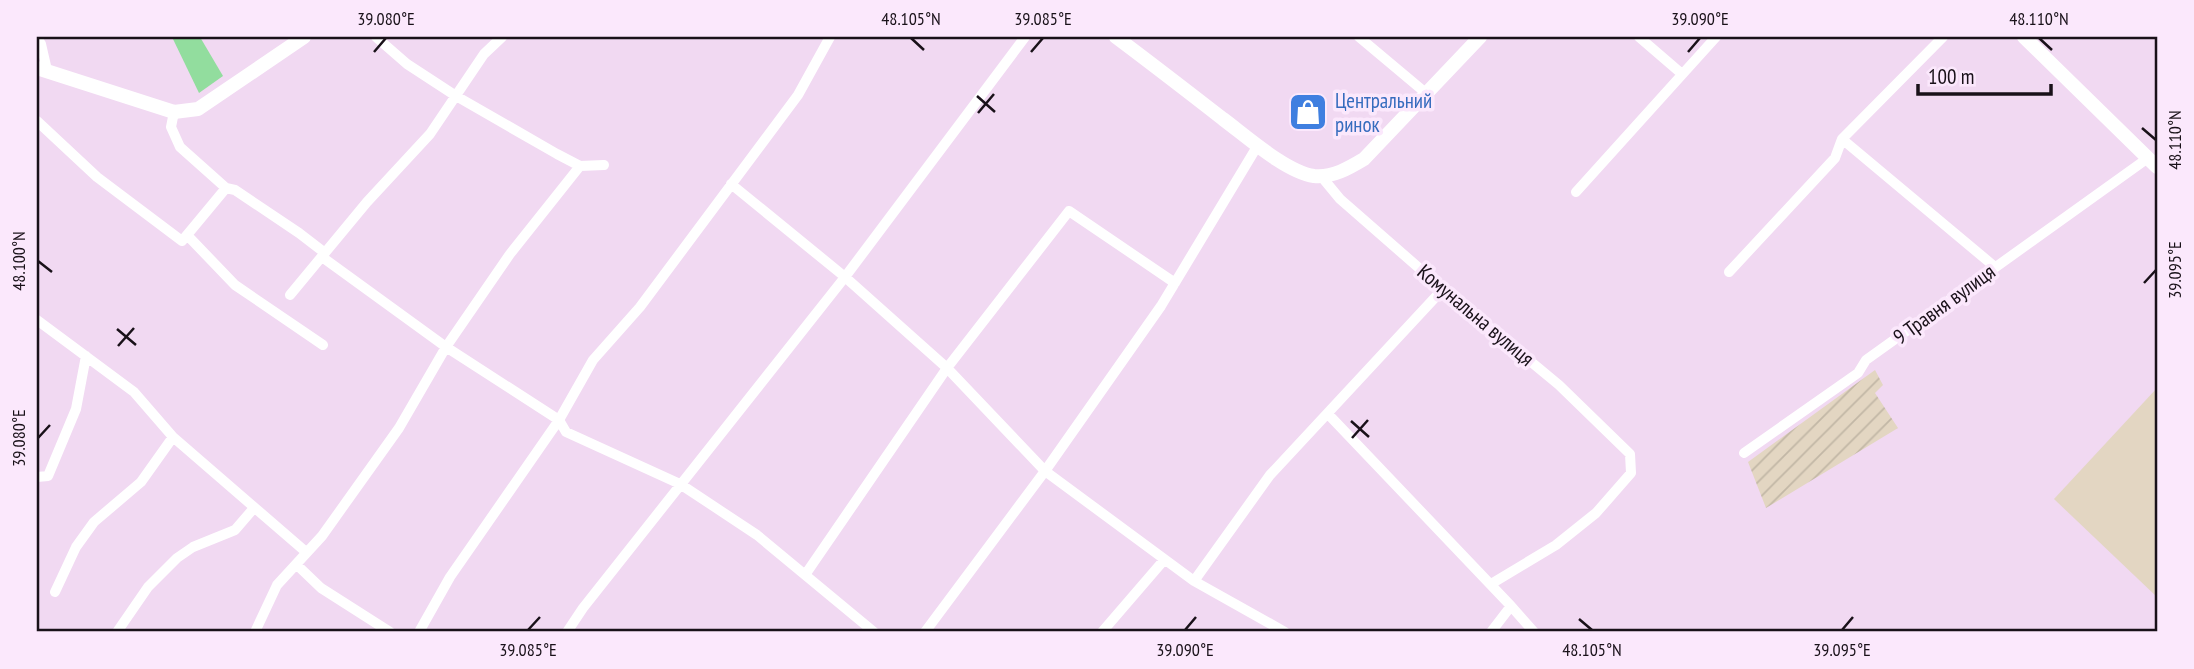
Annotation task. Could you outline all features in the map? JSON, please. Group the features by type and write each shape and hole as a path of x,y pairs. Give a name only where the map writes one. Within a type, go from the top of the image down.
{"street":[{"path":"37,38 41,44 42,69 174,112 198,109 304,37"},
{"path":"376,37 407,64 556,155 580,166 604,165"},
{"path":"290,295 367,202 430,134 484,54 502,37"},
{"path":"419,632 450,577 559,420 593,360 640,307 798,95 830,37"},
{"path":"567,632 680,484 845,277 1025,37"},
{"path":"1116,37 1258,145 1296,171 1311,176 1345,171 1364,159 1416,101 1427,94 1480,37"},
{"path":"1359,37 1427,94"},
{"path":"1639,37 1682,74"},
{"path":"1576,192 1716,37"},
{"path":"1729,272 1835,158 1842,139 1943,37"},
{"path":"2024,37 2153,162"},
{"path":"174,112 171,127 180,147 226,188 235,190 299,233 323,255 446,347 559,420 566,432 680,484 757,535 874,632"},
{"path":"37,121 97,177 182,241 226,188"},
{"path":"1842,139 1995,267"},
{"path":"925,632 1045,471 1161,306 1258,145"},
{"name":"9 Травня вулиця","path":"1744,453 1858,373 1866,359 1995,267 2153,162"},
{"path":"255,632 277,585 323,536 399,429 446,347 510,254 580,166"},
{"name":"Комунальна вулиця","path":"1321,176 1340,199 1559,386 1630,454 1631,473 1596,513 1556,545 1490,584"},
{"path":"731,184 845,277 947,368 1045,471 1194,581 1285,632"},
{"path":"805,575 947,368 1069,211 1175,283"},
{"path":"187,235 235,285 323,345"},
{"path":"1194,581 1270,475 1444,289"},
{"path":"37,320 134,392 173,437 306,552"},
{"path":"37,477 48,475 76,410 86,356"},
{"path":"1328,414 1534,632"},
{"path":"55,592 76,547 94,522 141,482 173,437"},
{"path":"117,632 148,587 177,558 192,547 235,530 254,508"},
{"path":"1102,632 1164,560"},
{"path":"297,565 321,588 390,632"},
{"path":"1490,632 1511,606"}],"shaded area":[{"path":"1875,370 1883,385 1875,393 1898,428 1766,508 1748,462"},
{"path":"2157,388 2157,597 2054,499"}],"green space":[{"path":"172,37 200,37 223,76 199,93"}],"place":[{"name":"Центральний ринок","path":"1308,112"}]}
